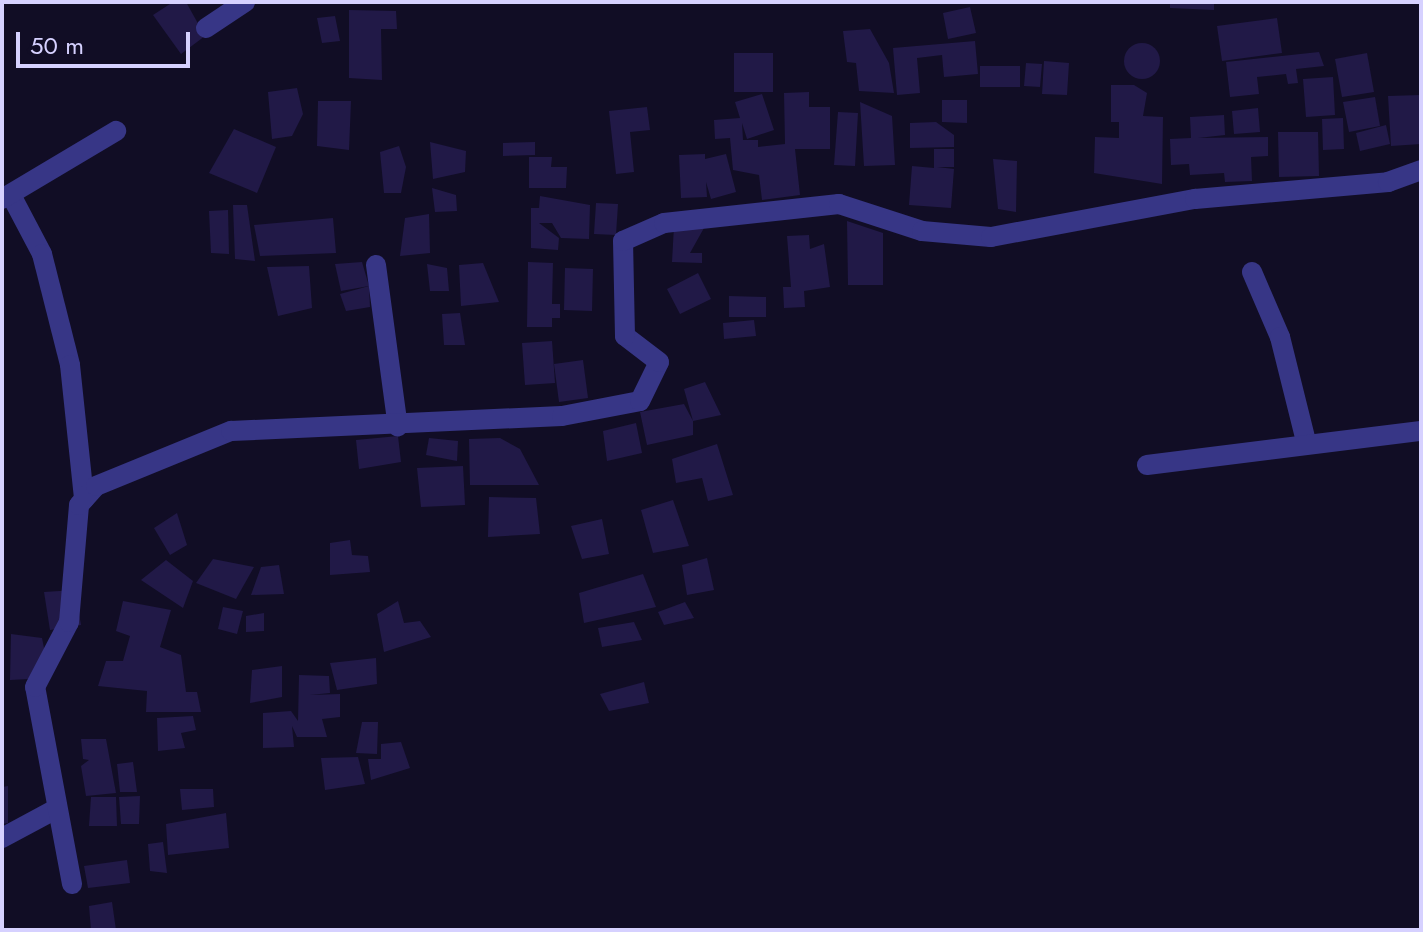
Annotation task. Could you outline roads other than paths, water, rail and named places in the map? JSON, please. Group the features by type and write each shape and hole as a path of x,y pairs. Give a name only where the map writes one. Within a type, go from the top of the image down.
{"street":[{"path":"206,28 245,2"},
{"path":"72,884 35,687 69,622 73,537 84,499 70,365 42,254 7,198 116,131"},
{"path":"84,499 153,457 231,431 398,427 562,416 640,401 659,362 625,336 623,241 664,223 839,204 922,231 991,237 1195,199 1388,182 1421,170"},
{"path":"376,265 398,427"},
{"path":"1252,272 1280,337 1306,441"},
{"path":"1147,465 1306,441 1421,431"},
{"path":"2,838 56,809"}]}
